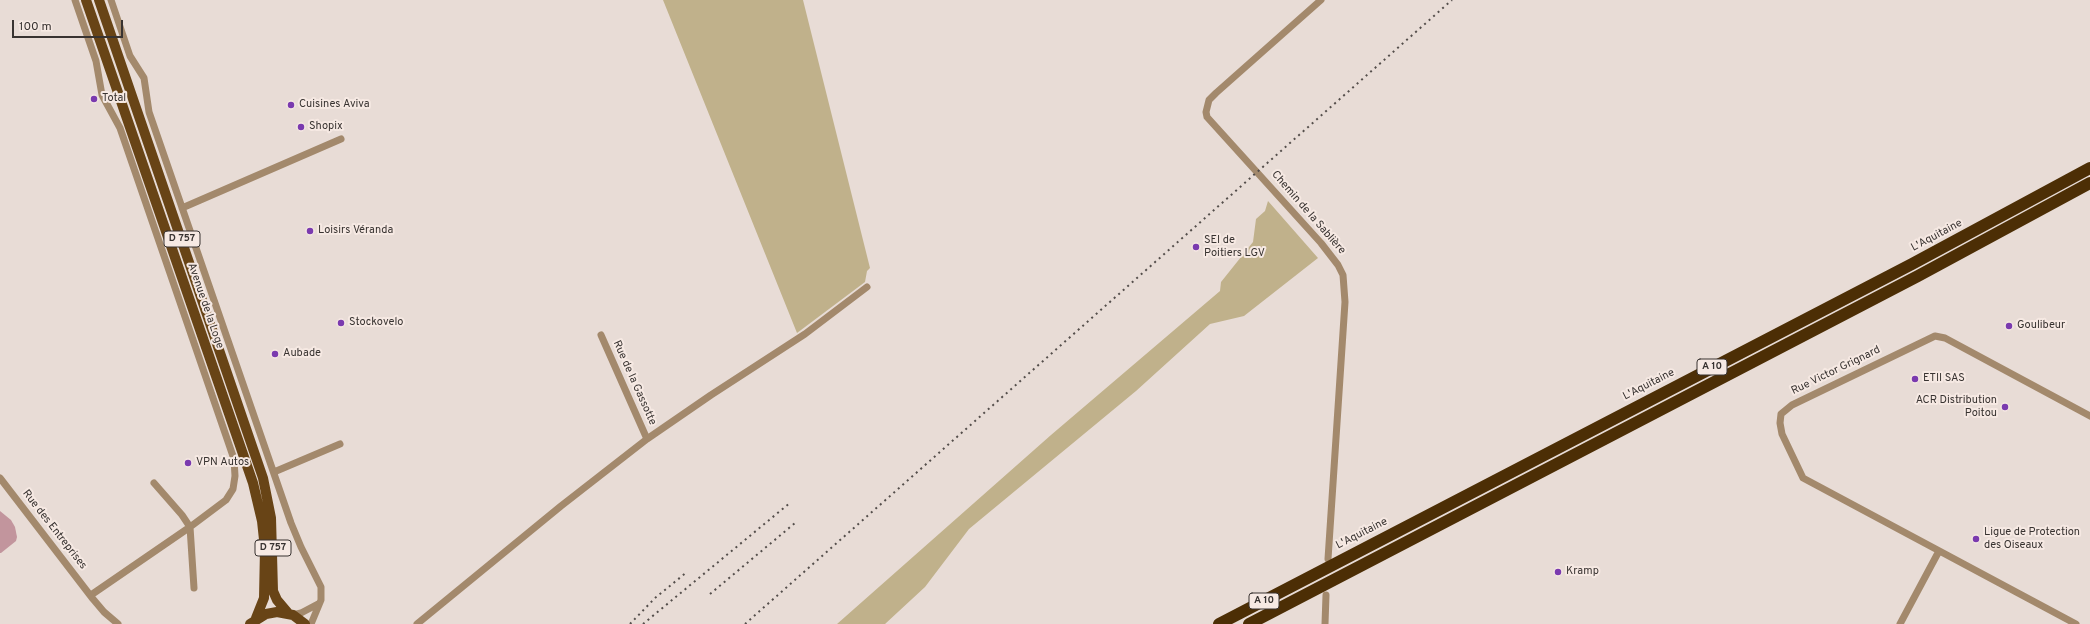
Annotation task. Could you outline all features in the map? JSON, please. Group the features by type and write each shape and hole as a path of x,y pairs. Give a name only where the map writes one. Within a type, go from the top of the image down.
{"highway":[{"name":"L'Aquitaine","path":"1220,624 1938,251 2090,168"},
{"name":"A 10","path":"1249,624 1931,269 2090,183"}],"main road":[{"name":"Avenue de la Loge","path":"86,0 253,483 262,520 265,549 264,598 253,621"},
{"name":"Avenue de la Loge","path":"99,0 263,478 271,518 273,591 276,600 290,614"},
{"path":"253,621 266,614 277,612 290,614 305,624"}],"street":[{"path":"75,0 96,61 102,95 120,128 234,459 235,476 233,488 226,500 91,596"},
{"path":"111,0 130,56 144,78 149,112 274,472 301,547 321,587 322,600 318,604 301,613 290,614"},
{"name":"Chemin de la Sablière","path":"1321,0 1209,100 1207,116 1286,204 1338,265 1343,275 1344,287 1328,559"},
{"path":"182,208 341,140"},
{"path":"417,624 561,506 647,439 711,394 805,334 867,287"},
{"name":"Rue de la Gassotte","path":"601,335 647,439"},
{"name":"Rue Victor Grignard","path":"2076,624 1803,478 1782,434 1780,423 1781,414 1785,409 1930,337 1940,336 2090,416"},
{"path":"274,472 340,444"},
{"name":"Rue des Entreprises","path":"0,478 91,596 104,612 118,624"},
{"path":"154,482 182,515 190,527 194,588"},
{"path":"1900,624 1939,551"},
{"path":"1325,624 1326,595"},
{"path":"311,624 318,604"}],"shaded area":[{"path":"663,0 803,0 870,268 867,271 865,282 797,333"},
{"path":"1268,201 1318,258 1244,316 1210,324 1136,391 969,529 925,587 885,624 837,624 1051,435 1220,291 1221,282 1253,242 1256,219 1265,211"},
{"path":"0,511 11,520 15,527 17,537 16,541 1,553 0,553"}],"railway":[{"path":"745,624 1452,0"},
{"path":"643,624 791,502"},
{"path":"710,594 795,523"},
{"path":"630,624 655,598 687,572"}],"place":[{"name":"Total","path":"94,99"},
{"name":"Cuisines Aviva","path":"291,105"},
{"name":"Shopix","path":"301,127"},
{"name":"Loisirs Véranda","path":"310,231"},
{"name":"SEI de Poitiers LGV","path":"1196,247"},
{"name":"Stockovelo","path":"341,323"},
{"name":"Goulibeur","path":"2009,326"},
{"name":"Aubade","path":"275,354"},
{"name":"ETII SAS","path":"1915,379"},
{"name":"ACR Distribution Poitou","path":"2005,407"},
{"name":"VPN Autos","path":"188,463"},
{"name":"Ligue de Protection des Oiseaux","path":"1976,539"},
{"name":"Kramp","path":"1558,572"}]}
